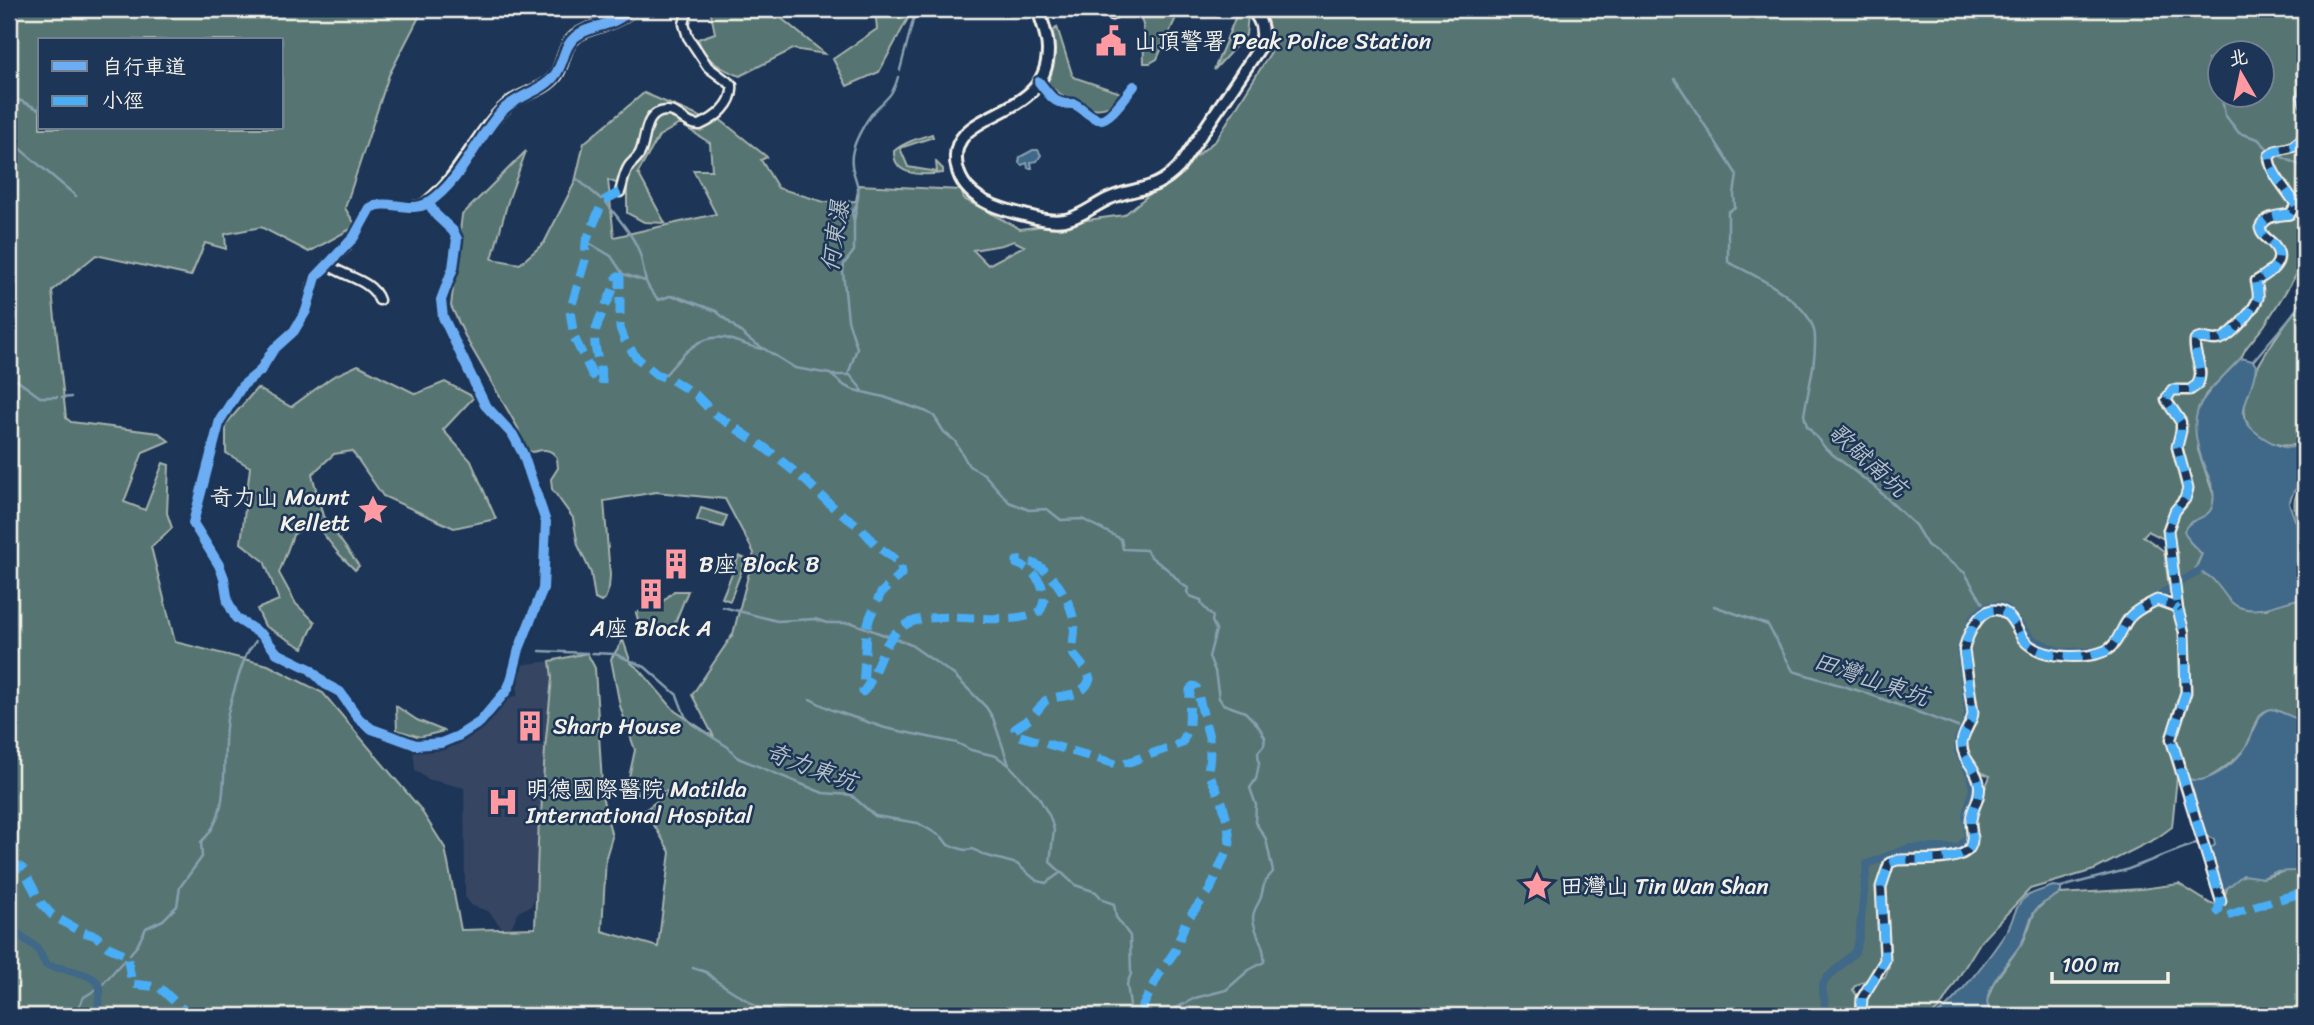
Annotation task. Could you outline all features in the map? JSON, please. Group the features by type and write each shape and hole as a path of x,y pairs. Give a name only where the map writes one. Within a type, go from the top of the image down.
{"main road":[{"path":"429,202 448,185 501,111 518,97 545,84 554,76 568,45 575,37 610,24 632,9"},
{"path":"1038,9 1048,47 1039,82 1024,99 970,128 960,142 956,162 961,180 982,200 1007,211 1048,220 1063,220 1079,215 1111,197 1154,186 1166,180 1179,167 1260,47 1263,34 1261,24 1251,9"}],"street":[{"path":"620,192 626,170 640,153 646,126 653,116 668,111 676,113 690,124 700,125 720,112 732,97 732,85 708,67 688,37 684,24 688,9"},
{"path":"2305,68 2302,73 2305,104"},
{"path":"1039,82 1062,105 1074,104 1095,118 1102,119 1108,116 1133,86"},
{"path":"2221,901 2171,739 2186,692 2185,637 2178,610 2168,530 2188,489 2177,449 2181,422 2166,403 2172,390 2190,390 2197,385 2201,376 2194,348 2196,340 2202,337 2218,340 2232,332 2257,301 2257,280 2268,275 2276,266 2277,250 2260,228 2264,221 2271,217 2292,212 2296,205 2269,157 2273,152 2292,147 2305,137"},
{"path":"429,202 436,215 453,231 457,239 453,268 441,300 443,317 485,405 513,435 523,454 546,526 543,589 519,649 509,687 490,712 475,726 435,745 416,745 372,729 359,719 340,692 325,684 310,669 277,653 262,635 241,622 228,602 219,565 193,523 220,420 242,386 260,371 273,349 294,331 306,311 314,281 327,264 347,246 374,205 414,207 429,202"},
{"path":"327,264 340,274 367,285 379,300"},
{"path":"1861,1016 1862,998 1885,960 1881,887 1889,863 1897,860 1957,857 1966,852 1972,843 1971,820 1980,785 1962,747 1973,716 1964,650 1979,619 1986,612 2004,612 2026,642 2053,656 2098,653 2109,649 2130,617 2175,589"},
{"path":"2157,600 2178,610"}],"shaded area":[{"path":"1038,150 1041,155 1037,161 1031,162 1032,168 1028,168 1027,163 1019,163 1020,157"},
{"path":"2241,358 2253,361 2256,366 2244,408 2247,424 2278,446 2305,444 2305,480 2294,491 2289,503 2295,520 2305,527 2305,598 2258,609 2235,605 2211,578 2195,570 2202,554 2184,531 2190,523 2208,513 2214,498 2198,446 2196,417 2207,395"},
{"name":"明德國際醫院 Matilda International Hospital","path":"550,661 552,678 539,816 535,898 531,906 518,912 512,926 506,929 500,926 488,911 472,906 465,897 464,788 427,779 415,770 413,748 449,745 475,733 491,721 509,697 517,696 518,665"},
{"path":"2270,709 2297,719 2305,715 2305,865 2295,871 2275,872 2263,878 2243,875 2222,892 2209,849 2215,845 2214,839 2205,836 2187,778 2203,779 2229,766 2247,745 2261,716"},
{"path":"2053,886 2061,887 2061,892 2035,911 2022,942 1990,990 1987,1000 1989,1009 1996,1016 1935,1016 1953,1000 1985,962 2008,929 2023,899"}],"green space":[{"path":"9,9 438,9 420,15 389,75 345,208 356,226 309,252 261,227 225,234 226,249 205,243 191,276 96,255 52,291 66,418 71,422 159,433 169,441 143,452 124,502 145,510 163,463 169,465 167,513 172,528 151,547 175,642 268,665 323,693 419,807 445,848 461,930 535,928 539,816 552,678 550,661 587,653 595,668 603,800 612,837 606,857 602,931 658,947 670,852 645,810 670,791 625,795 635,750 620,706 611,659 623,640 631,663 675,711 714,737 692,695 733,634 754,553 725,499 656,492 604,501 609,588 605,599 601,602 595,599 591,573 578,545 573,518 552,489 551,479 558,468 557,458 549,451 532,452 525,449 518,428 467,340 451,306 462,215 526,151 508,201 492,259 520,264 544,243 575,182 584,143 644,93 703,118 718,118 767,157 761,160 778,188 824,202 856,201 859,185 961,190 964,199 1020,229 1124,215 1216,140 1274,47 1253,9 2305,9 2305,261 2241,358 2206,394 2198,409 2198,450 2214,496 2208,515 2189,523 2190,542 2202,554 2195,569 2197,572 2209,574 2243,608 2266,609 2283,601 2305,598 2305,715 2297,719 2278,711 2266,711 2256,721 2247,745 2223,769 2199,781 2177,777 2172,827 2157,838 2094,870 2030,889 1981,941 1939,1009 1931,1016 9,1016","holes":["680,124 710,143 712,170 693,170 716,214 614,237 608,180 627,187 627,213 644,222 665,223 638,173 659,136","1014,241 1024,246 988,265 973,250","2165,530 2171,548 2178,553 2178,564 2174,570 2173,610 2157,603 2155,596 2169,587 2164,551 2143,536 2148,531 2164,539","1975,770 1990,776 1981,799 1969,797 1971,785 1967,774","1886,960 1889,967 1885,977 1875,979 1860,999 1853,990 1854,987 1871,977"]},
{"path":"710,9 770,9 825,54 793,49 740,76 720,67 704,53 698,39 715,33"},
{"path":"875,9 913,9 879,72 847,86 833,59 877,29"},
{"path":"1138,9 1180,9 1157,59 1150,63 1144,63 1143,25"},
{"path":"1221,9 1240,9 1248,14 1246,35 1214,70 1236,16"},
{"path":"1057,27 1073,77 1124,94 1115,103 1104,108 1083,106 1062,95 1043,80 1049,36"},
{"path":"932,134 933,137 900,148 908,167 937,172 936,162 943,169 943,173 912,173 899,166 894,151 907,143"},
{"path":"2305,297 2305,443 2281,445 2259,436 2247,423 2245,407 2249,387 2258,366"},
{"path":"358,365 416,394 445,382 474,397 443,430 471,461 496,519 454,528 383,496 352,451 334,454 312,474 323,516 359,566 355,570 313,521 293,535 279,573 296,604 315,622 303,648 265,626 257,609 279,600 264,561 241,543 250,467 226,453 226,424 257,388 291,407 332,377"},
{"path":"2305,485 2305,522 2296,517 2294,503 2298,492"},
{"path":"701,508 727,516 723,527 697,520"},
{"path":"739,556 746,559 730,601 722,598"},
{"path":"674,591 688,591 670,635 652,633 649,627 640,626 636,613 662,602"},
{"path":"396,706 417,720 444,731 420,737 397,730"},
{"path":"2305,865 2305,1016 2046,1016 2047,1012 2043,1008 2012,1016 1996,1016 1989,1011 1986,1003 1993,984 2024,940 2035,911 2059,894 2179,884 2211,904 2218,905 2223,901 2228,886 2239,877 2248,874 2263,878"}],"waterway":[{"path":"900,70 916,9"},
{"name":"何東瀑","path":"848,375 857,348 848,320 843,272 844,264 854,251 852,213 857,204 858,188 852,167 853,150 866,121 891,94 898,77"},
{"name":"歌賦南坑","path":"1675,79 1737,175 1735,207 1728,212 1728,262 1781,292 1805,313 1812,325 1815,347 1804,415 1807,426 1827,450 1876,488 1915,525 1927,545 1965,573 1985,607"},
{"path":"9,99 38,109"},
{"path":"2224,108 2225,115 2239,133 2258,139 2270,151"},
{"path":"9,132 19,148 76,196"},
{"path":"2276,154 2305,168"},
{"path":"577,179 601,199"},
{"path":"606,202 635,242 646,281 659,300 670,296 678,297 716,311 750,340 795,368 830,374 854,390 884,397 934,416 944,432 955,441 969,466 984,474 1009,502 1029,510 1047,509 1061,520 1082,519 1121,539 1123,549 1146,550 1188,588 1190,596 1201,600 1213,617 1216,630 1209,657 1215,671 1219,698 1223,704 1245,712 1265,737 1264,745 1258,752 1256,779 1250,788 1256,805 1255,822 1266,839 1273,872 1264,883 1253,915 1264,962 1249,970 1226,990 1195,998 1161,1016"},
{"name":"何東瀑","path":"854,221 857,205"},
{"path":"589,243 611,256 623,274 645,281"},
{"path":"2253,361 2305,300"},
{"path":"666,374 691,348 706,339 725,338 762,349"},
{"name":"何東瀑","path":"833,375 850,375 863,391"},
{"path":"9,378 15,379 40,397 57,397"},
{"path":"62,398 71,397"},
{"path":"2150,601 2197,572"},
{"path":"1827,1016 1822,987 1826,979 1855,952 1867,864 1909,848 1959,848 1968,836 1966,815 1973,789 1970,775 1958,751 1958,738 1968,712 1960,649 1973,617 1985,607 1998,605 2006,608 2032,639 2060,652 2096,651"},
{"name":"田灣山東坑","path":"1714,606 1768,625 1793,671 1866,693 1963,729"},
{"path":"723,607 777,621 815,619 827,623 852,623 866,628"},
{"path":"868,629 890,637"},
{"path":"130,954 146,928 163,920 177,906 180,887 202,857 201,842 212,830 222,799 229,707 246,655 258,637"},
{"path":"892,637 911,645 954,675 986,707 993,718 1009,765 1038,796 1050,817 1054,830 1050,862 1075,885 1096,892 1103,900 1114,904 1116,917 1130,936 1131,974 1127,984 1130,1006 1123,1016"},
{"path":"540,651 587,653"},
{"name":"奇力東坑","path":"592,653 615,654 645,667 677,695 685,716 692,724 728,747 738,758 823,793 851,795 875,816 918,823 942,837 948,845 965,850 973,849 984,855 1017,864 1037,881 1046,883 1060,873"},
{"path":"810,699 832,710 885,728 957,743 971,750 996,756 1009,765"},
{"path":"2061,887 2126,870 2199,842 2205,836"},
{"path":"9,927 37,948 46,965 86,975 98,983 98,1009 102,1016"},
{"path":"74,1016 84,997 100,987 125,959"},
{"path":"693,968 706,972 762,1010 776,1010 800,1016"}],"marked path":[{"path":"2305,68 2302,73 2305,104"},
{"path":"2305,137 2292,147 2275,151 2269,156 2276,175 2296,205 2290,214 2269,218 2260,228 2278,251 2278,262 2271,271 2256,281 2258,298 2237,327 2221,339 2201,338 2195,341 2200,369 2197,385 2190,390 2172,390 2166,400 2181,422 2177,447 2188,489 2168,530 2178,610 2184,632 2186,692 2171,739 2221,901 2218,911 2225,917 2305,892"},
{"path":"620,192 605,200 586,242 585,260 570,311 574,337 592,374 602,384 595,335 617,277 620,277 620,328 636,357 656,374 672,380 696,395 714,414 764,447 900,563 902,573 881,593 870,617 866,631 863,692 888,643 901,628 914,621 948,617 1006,619 1039,612 1044,598 1040,583 1030,571 1017,564 1017,561 1037,565 1062,590 1074,621 1073,654 1090,679 1086,686 1076,693 1045,701 1032,717 1015,729 1017,735 1116,764 1129,762 1182,743 1189,727 1190,690 1193,686 1196,687 1209,737 1208,771 1222,802 1230,843 1210,890 1186,921 1175,951 1158,976 1138,1016"},
{"path":"1861,1016 1862,998 1885,960 1881,887 1889,863 1897,860 1958,856 1971,844 1971,820 1980,788 1976,773 1964,755 1962,744 1973,713 1964,650 1978,620 1990,610 1997,610 2005,613 2023,639 2039,651 2062,656 2085,656 2109,649 2130,617 2157,600 2178,610"},
{"path":"9,860 23,869 41,903 52,915 77,930 96,936 108,947 127,955 132,984 159,987 190,1016"}],"cycle path":[{"path":"428,202 436,215 453,231 457,239 453,268 441,300 443,317 485,405 513,435 523,454 546,522 543,589 519,649 507,690 480,722 458,736 441,743 416,745 372,729 359,719 340,692 325,684 310,669 277,653 262,635 236,618 228,602 219,565 193,523 220,420 242,386 260,371 273,350 294,331 306,311 316,277 354,237 370,208 377,205 421,206 440,194 502,111 550,80 575,37 617,20 632,9"},
{"path":"1039,82 1057,101 1074,104 1098,119 1112,112 1134,86"}],"place":[{"name":"山頂警署 Peak Police Station","path":"1111,41"},
{"name":"奇力山 Mount Kellett","path":"373,510"},
{"name":"B座 Block B","path":"676,564"},
{"name":"A座 Block A","path":"651,594"},
{"name":"Sharp House","path":"530,726"},
{"name":"明德國際醫院 Matilda International Hospital","path":"503,802"},
{"name":"田灣山 Tin Wan Shan","path":"1537,886"}]}
